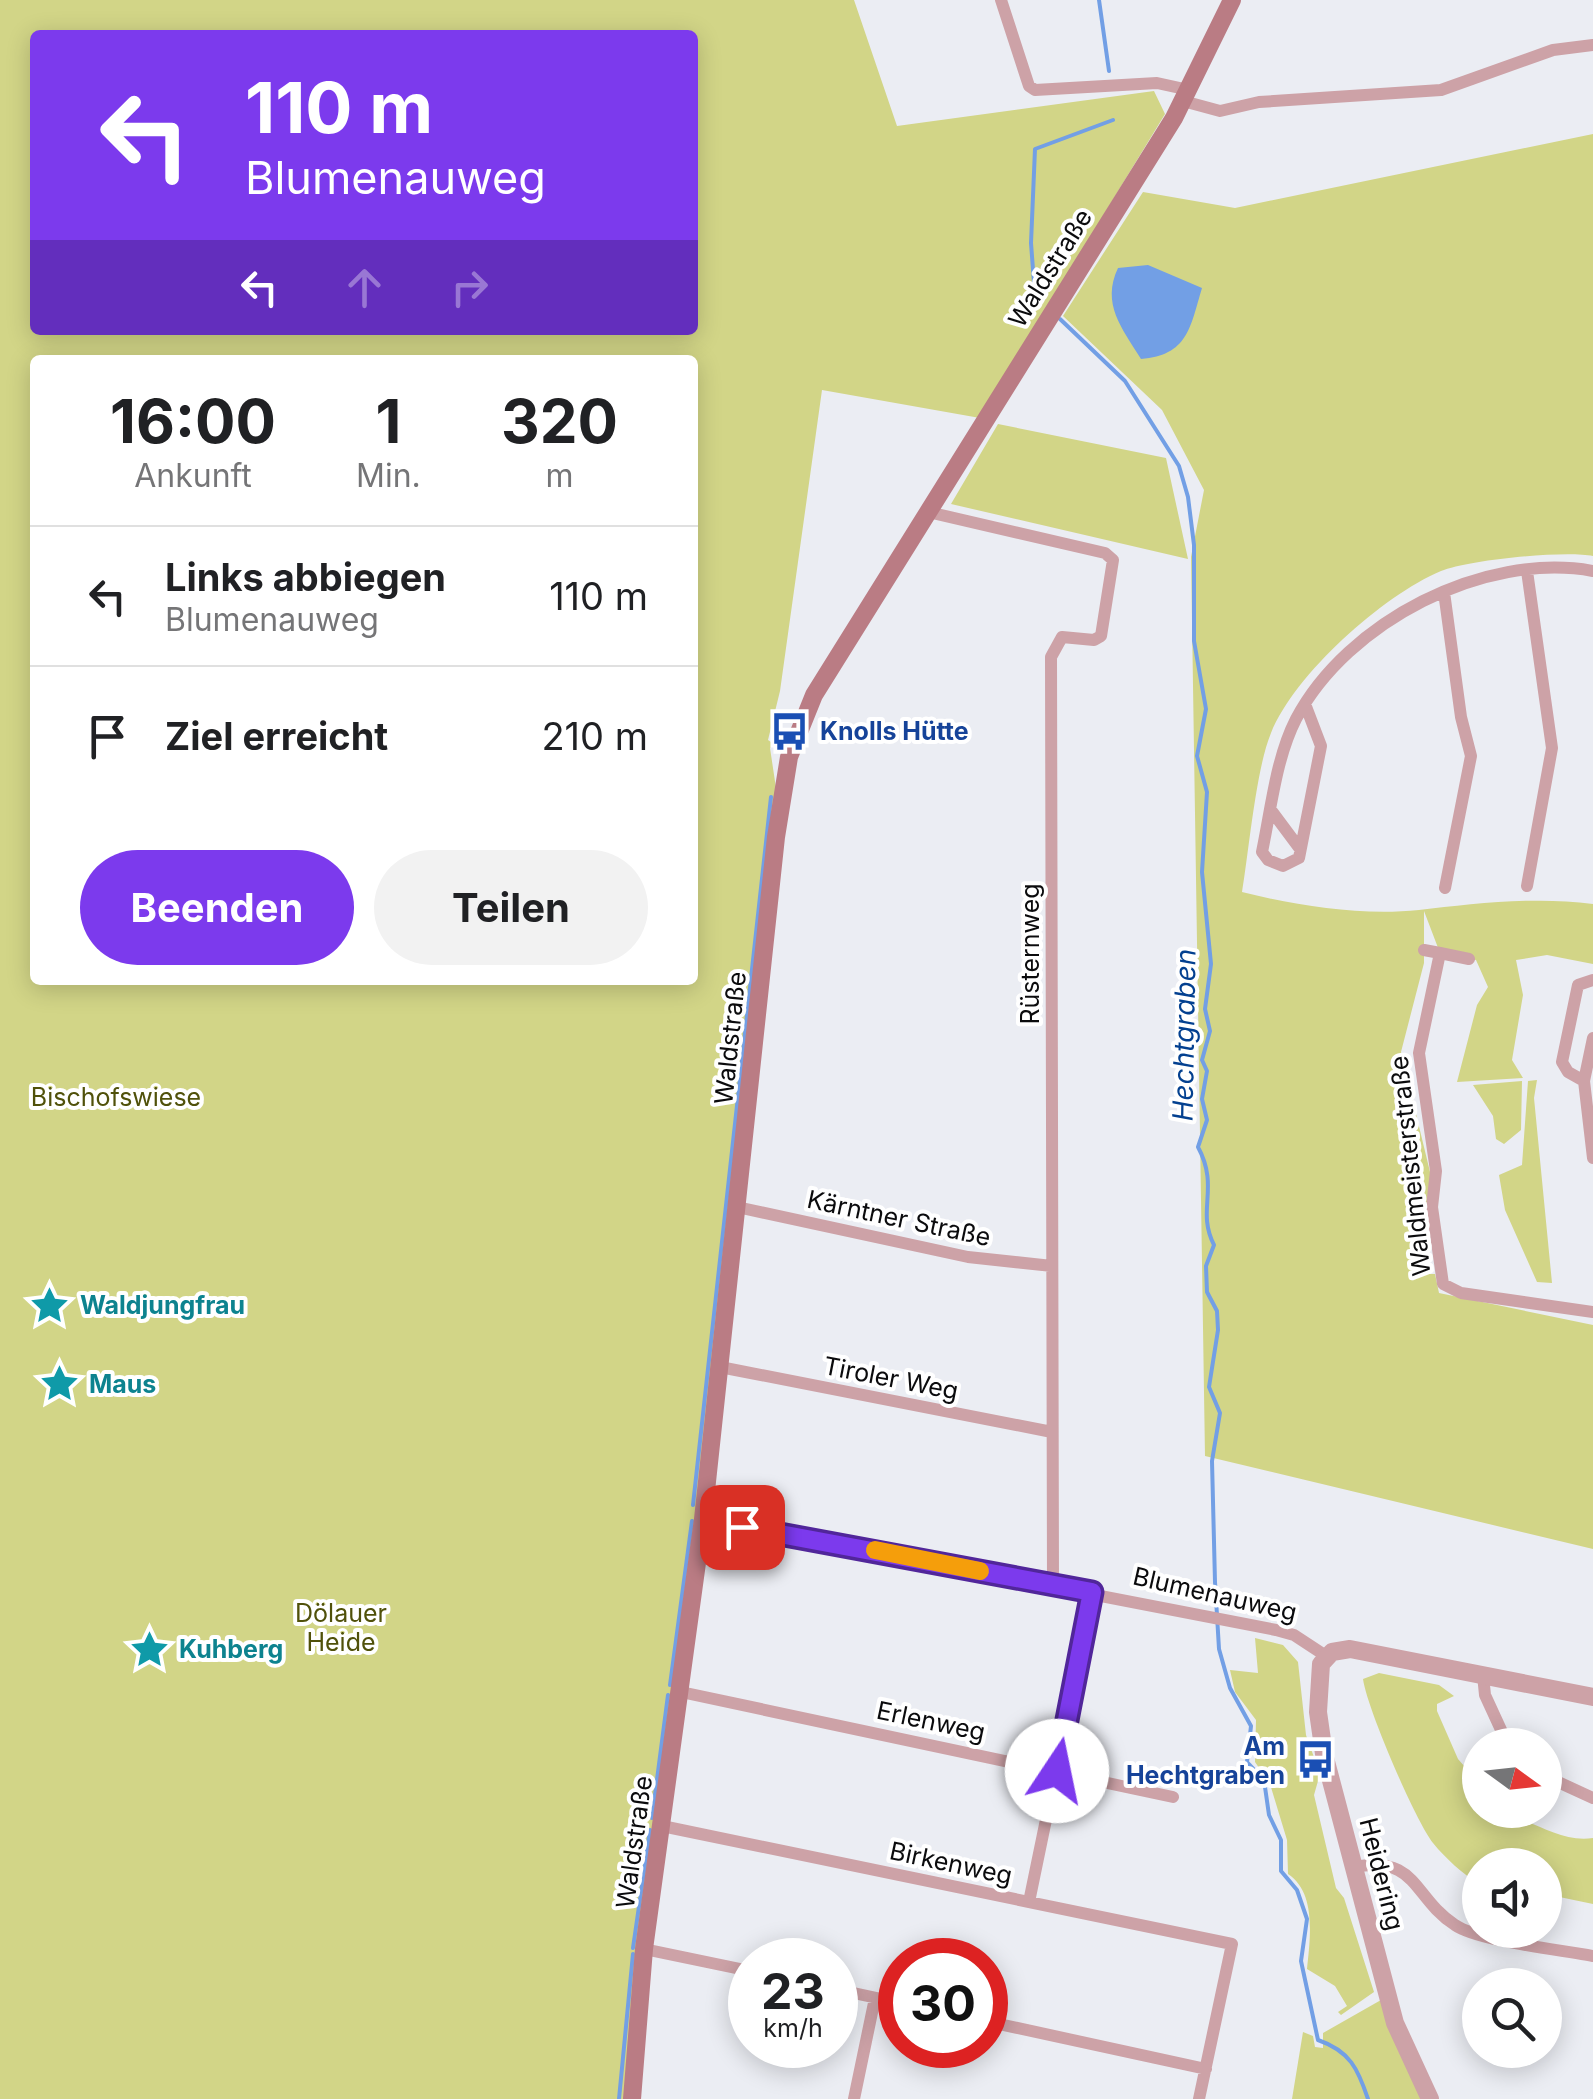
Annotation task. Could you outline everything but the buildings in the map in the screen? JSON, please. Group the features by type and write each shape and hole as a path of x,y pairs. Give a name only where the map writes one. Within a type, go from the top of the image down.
{"main road":[{"name":"Waldstraße","path":"632,2099 644,1949 703,1519 776,837 789,757 814,695 1186,95 1232,0"}],"street":[{"path":"1001,0 1029,86 1035,90 1158,83 1220,111 1258,102 1441,90 1553,50 1593,45"},
{"name":"Rüsternweg","path":"928,512 1105,553 1113,560 1100,636 1094,640 1062,637 1056,640 1051,657 1054,1585"},
{"path":"1306,704 1321,746 1300,850 1292,865 1268,860 1262,852 1290,734 1306,704 1364,640 1444,592 1527,571 1593,571"},
{"path":"1527,571 1552,748 1527,886"},
{"path":"1444,592 1461,717 1472,756 1445,888"},
{"path":"1271,810 1300,850"},
{"path":"1424,950 1469,959"},
{"name":"Waldmeisterstraße","path":"1440,953 1419,1053 1436,1170 1432,1201 1440,1276 1448,1288 1462,1292 1593,1312"},
{"path":"1584,1081 1568,1072 1562,1062 1578,985 1593,980"},
{"path":"1593,1038 1584,1081 1593,1158"},
{"name":"Kärntner Straße","path":"738,1207 968,1257 1052,1266"},
{"name":"Tiroler Weg","path":"720,1367 1052,1432"},
{"name":"Blumenauweg","path":"703,1519 1224,1619 1294,1635 1326,1656"},
{"path":"1029,1902 1092,1592"},
{"path":"1326,1656 1350,1649 1593,1697"},
{"name":"Heidering","path":"1326,1656 1320,1669 1319,1725 1395,2023 1430,2099"},
{"path":"1483,1676 1485,1695 1500,1728"},
{"name":"Erlenweg","path":"681,1692 1172,1797"},
{"path":"1562,1784 1593,1798"},
{"name":"Birkenweg","path":"662,1826 1232,1944 1206,2069"},
{"path":"1354,1867 1382,1862 1398,1867 1462,1930 1593,1956"},
{"path":"644,1949 728,1966"},
{"path":"858,1994 878,1999"},
{"path":"854,2099 875,1998"},
{"path":"1008,2027 1206,2069 1200,2099"}],"green space":[{"name":"Dölauer Heide","path":"0,0 854,0 897,126 1154,91 1165,114 980,418 822,390 780,691 768,740 774,744 770,748 776,788 700,1506 625,2099 0,2099"},
{"path":"1593,134 1593,556 1516,557 1441,571 1393,599 1343,639 1299,686 1271,733 1257,788 1242,892 1307,905 1375,912 1526,901 1593,904 1593,964 1547,955 1516,960 1523,995 1512,1060 1523,1078 1457,1082 1477,1005 1488,987 1476,960 1440,953 1424,911 1424,963 1401,1052 1431,1176 1427,1205 1420,1216 1424,1274 1435,1274 1439,1293 1593,1325 1593,1549 1205,1456 1191,557 1204,490 1162,410 1063,316 1143,192 1235,208"},
{"path":"998,424 1166,458 1188,559 951,504"},
{"path":"1537,1080 1534,1098 1552,1283 1537,1282 1505,1210 1499,1175 1522,1165 1528,1081"},
{"path":"1522,1081 1521,1130 1504,1144 1496,1139 1493,1116 1473,1085"},
{"path":"1255,1638 1283,1645 1298,1662 1306,1735 1320,1774 1314,1795 1336,1888 1344,1898 1374,1992 1341,2015 1338,2012 1347,2006 1335,1986 1307,1969 1308,1904 1297,1882 1288,1874 1287,1840 1270,1784 1255,1762 1256,1720 1235,1692 1230,1670 1258,1673"},
{"path":"1379,1673 1439,1685 1454,1696 1437,1704 1437,1711 1462,1764 1462,1828 1544,1828 1579,1839 1593,1838 1593,1904 1562,1898 1562,1848 1462,1848 1462,1871 1443,1855 1415,1812 1373,1714 1363,1679"},
{"path":"1381,2000 1425,2099 1292,2099 1303,2032 1313,2036 1315,2047 1323,2048 1323,2033"}],"water":[{"path":"1148,265 1202,288 1185,337 1169,352 1141,359 1116,315 1112,293 1118,268"}],"waterway":[{"name":"Hechtgraben","path":"1099,0 1109,71"},
{"name":"Hechtgraben","path":"1039,300 1035,296 1031,243 1035,149 1113,120"},
{"name":"Hechtgraben","path":"1060,319 1125,381 1179,466 1188,497 1194,545 1194,641 1206,709 1197,756 1207,792 1202,872 1211,964 1205,1009 1210,1031 1202,1060 1207,1071 1202,1099 1207,1120 1198,1147 1207,1175 1207,1221 1214,1245 1206,1266 1207,1292 1217,1311 1218,1330 1209,1387 1220,1413 1212,1461 1219,1649 1230,1688 1251,1726 1247,1762 1264,1780 1269,1815 1281,1840 1281,1871 1297,1890 1307,1919 1301,1961 1318,2040 1351,2062 1368,2099"},
{"path":"693,1505 771,797"},
{"path":"670,1685 692,1521"},
{"path":"652,1818 668,1695"},
{"path":"633,1948 650,1830"},
{"path":"619,2099 633,1954"}],"slow traffic":[{"path":"875,1550 980,1571"}],"place":[{"name":"Knolls Hütte","path":"790,731"},
{"name":"Waldjungfrau","path":"50,1305"},
{"name":"Maus","path":"59,1384"},
{"name":"Kuhberg","path":"149,1649"},
{"name":"Am Hechtgraben","path":"1315,1760"}],"route":[{"path":"742,1527 1092,1592 1057,1771"}],"park label":[{"name":"Bischofswiese","path":"116,1097"}]}
